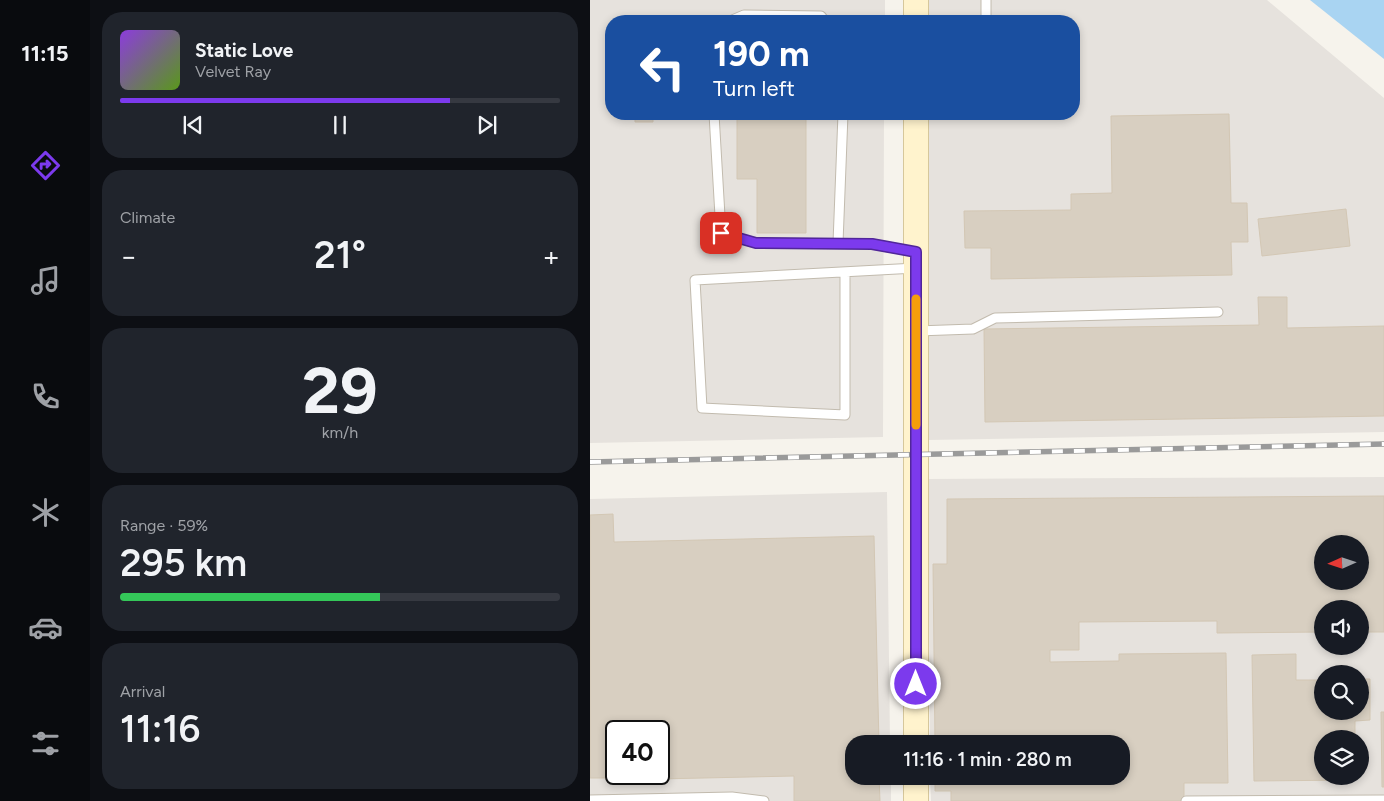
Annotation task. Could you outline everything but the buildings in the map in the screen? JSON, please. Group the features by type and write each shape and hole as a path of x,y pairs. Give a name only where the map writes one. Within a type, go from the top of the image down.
{"street":[{"path":"916,0 916,15"},
{"path":"916,120 916,735"},
{"path":"916,785 916,801"}],"lane":[{"path":"986,0 986,15"},
{"path":"714,120 721,233 756,243 872,244 916,260"},
{"path":"838,244 843,120"},
{"path":"845,272 845,415 702,408 695,280 845,272 916,260"},
{"path":"916,331 973,329 995,318 1218,312"},
{"path":"590,800 732,797 764,801"},
{"path":"1186,801 1384,800"}],"shaded area":[{"path":"590,0 885,0 885,15 605,15 605,120 884,120 883,437 590,443"},
{"path":"928,0 1267,0 1384,98 1384,432 928,440 928,120 1080,120 1080,15 928,15"},
{"path":"1384,477 1384,801 931,801 930,785 1130,785 1130,735 930,735 928,479"},
{"path":"887,492 890,735 845,735 845,785 891,785 891,801 590,801 590,499"}],"water":[{"path":"1310,0 1384,0 1384,59"}],"railway":[{"path":"590,462 1384,444"}],"slow traffic":[{"path":"916,299 916,425"}],"route":[{"path":"721,233 756,243 872,244 916,252 916,684"}]}
